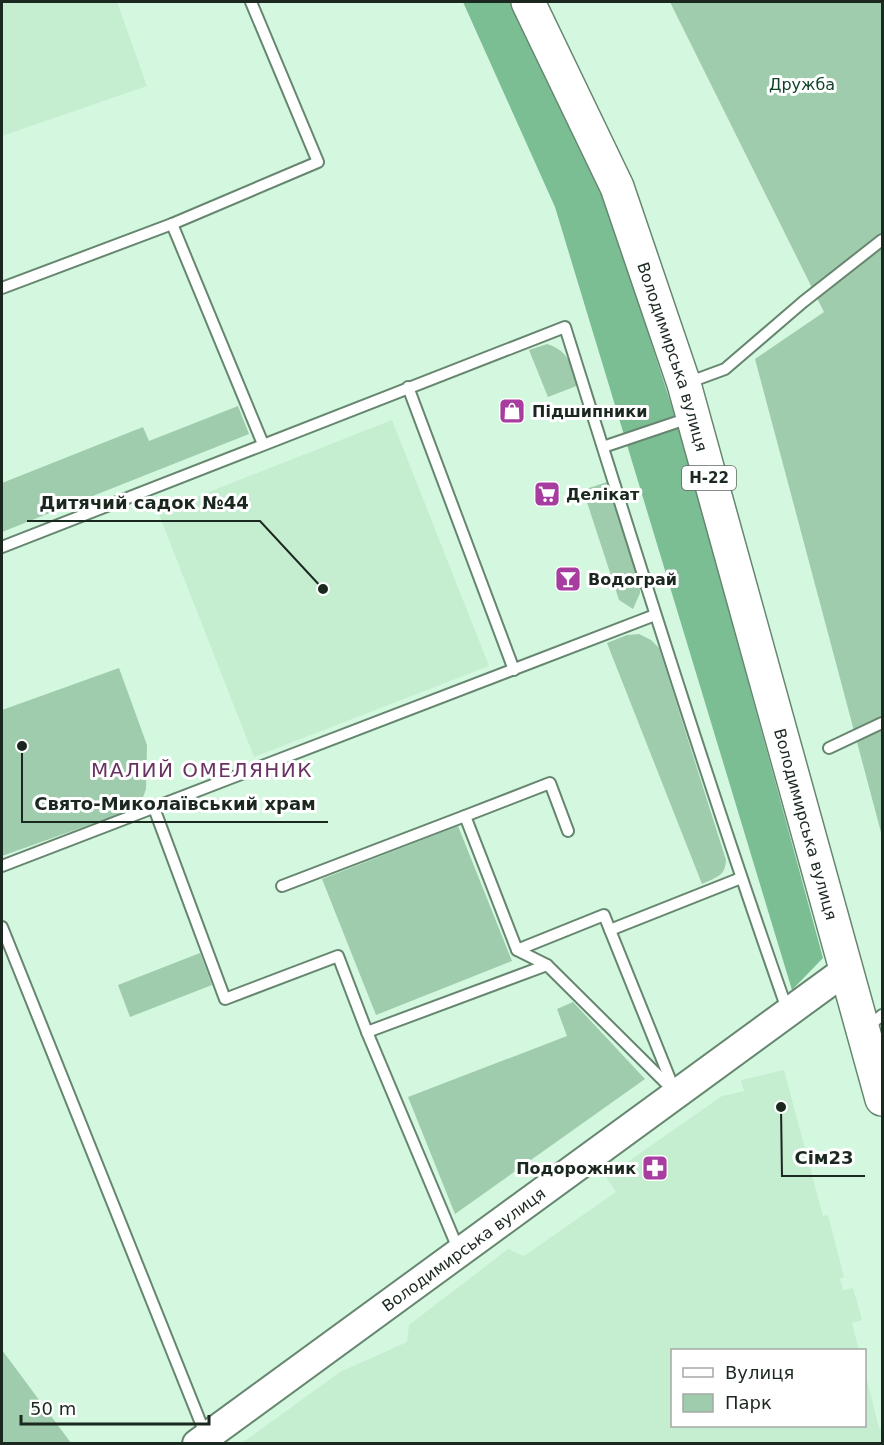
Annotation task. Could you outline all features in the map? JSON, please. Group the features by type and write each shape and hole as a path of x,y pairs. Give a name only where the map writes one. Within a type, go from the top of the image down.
{"main road":[{"name":"Володимирська вулиця","path":"528,2 617,187 684,384 846,970 873,1023 882,1099"}],"street":[{"name":"Володимирська вулиця","path":"201,1440 846,970"}],"lane":[{"path":"2,288 171,224 318,162 251,2"},
{"path":"171,224 263,444"},
{"path":"684,384 725,369 803,302 882,240"},
{"path":"2,547 565,327 655,615 741,878 788,1012"},
{"path":"408,387 514,670"},
{"path":"603,447 692,417"},
{"path":"2,866 655,615"},
{"path":"829,748 882,723"},
{"path":"282,886 550,783 568,831"},
{"path":"154,808 225,999 338,956 367,1032 459,1252"},
{"path":"465,816 517,950 547,964 676,1094"},
{"path":"610,930 741,878"},
{"path":"517,950 604,915 676,1094"},
{"path":"2,927 201,1440"},
{"path":"367,1032 547,964"}],"shaded area":[{"path":"2,2 117,2 147,86 2,136"},
{"path":"463,2 512,2 603,194 682,438 823,958 792,990 555,207"},
{"path":"392,420 489,666 254,757 158,512"},
{"path":"784,1070 823,1216 828,1215 844,1277 840,1279 843,1290 853,1288 860,1312 862,1320 852,1323 859,1349 671,1349 671,1427 866,1427 866,1376 879,1428 882,1430 882,1443 242,1443 340,1372 407,1342 409,1325 508,1249 524,1256 616,1192 606,1177 722,1096 744,1091 741,1080"}],"green space":[{"name":"Дружба","path":"670,2 882,2 882,836 755,359 824,312"},
{"path":"547,344 565,355 579,385 548,397 529,350"},
{"path":"238,406 249,434 2,532 2,483 143,427 149,441"},
{"path":"607,482 640,584 640,593 633,609 619,600 583,490"},
{"path":"639,634 651,640 659,648 726,860 722,873 702,884 607,643 627,635"},
{"path":"119,668 147,745 146,789 142,800 131,810 2,856 2,710"},
{"path":"458,826 512,961 376,1015 322,879"},
{"path":"200,953 212,985 130,1017 118,985"},
{"path":"573,1002 645,1079 455,1214 408,1097 567,1036 557,1009"},
{"path":"2,1350 71,1443 2,1443"}],"place":[{"name":"Підшипники","path":"512,411"},
{"name":"Делікат","path":"547,494"},
{"name":"Водограй","path":"568,579"},
{"name":"Дитячий садок №44","path":"323,589"},
{"name":"Свято-Миколаївський храм","path":"22,746"},
{"name":"Сім23","path":"781,1107"},
{"name":"Подорожник","path":"655,1168"}],"district":[{"name":"МАЛИЙ ОМЕЛЯНИК","path":"202,770"}]}
